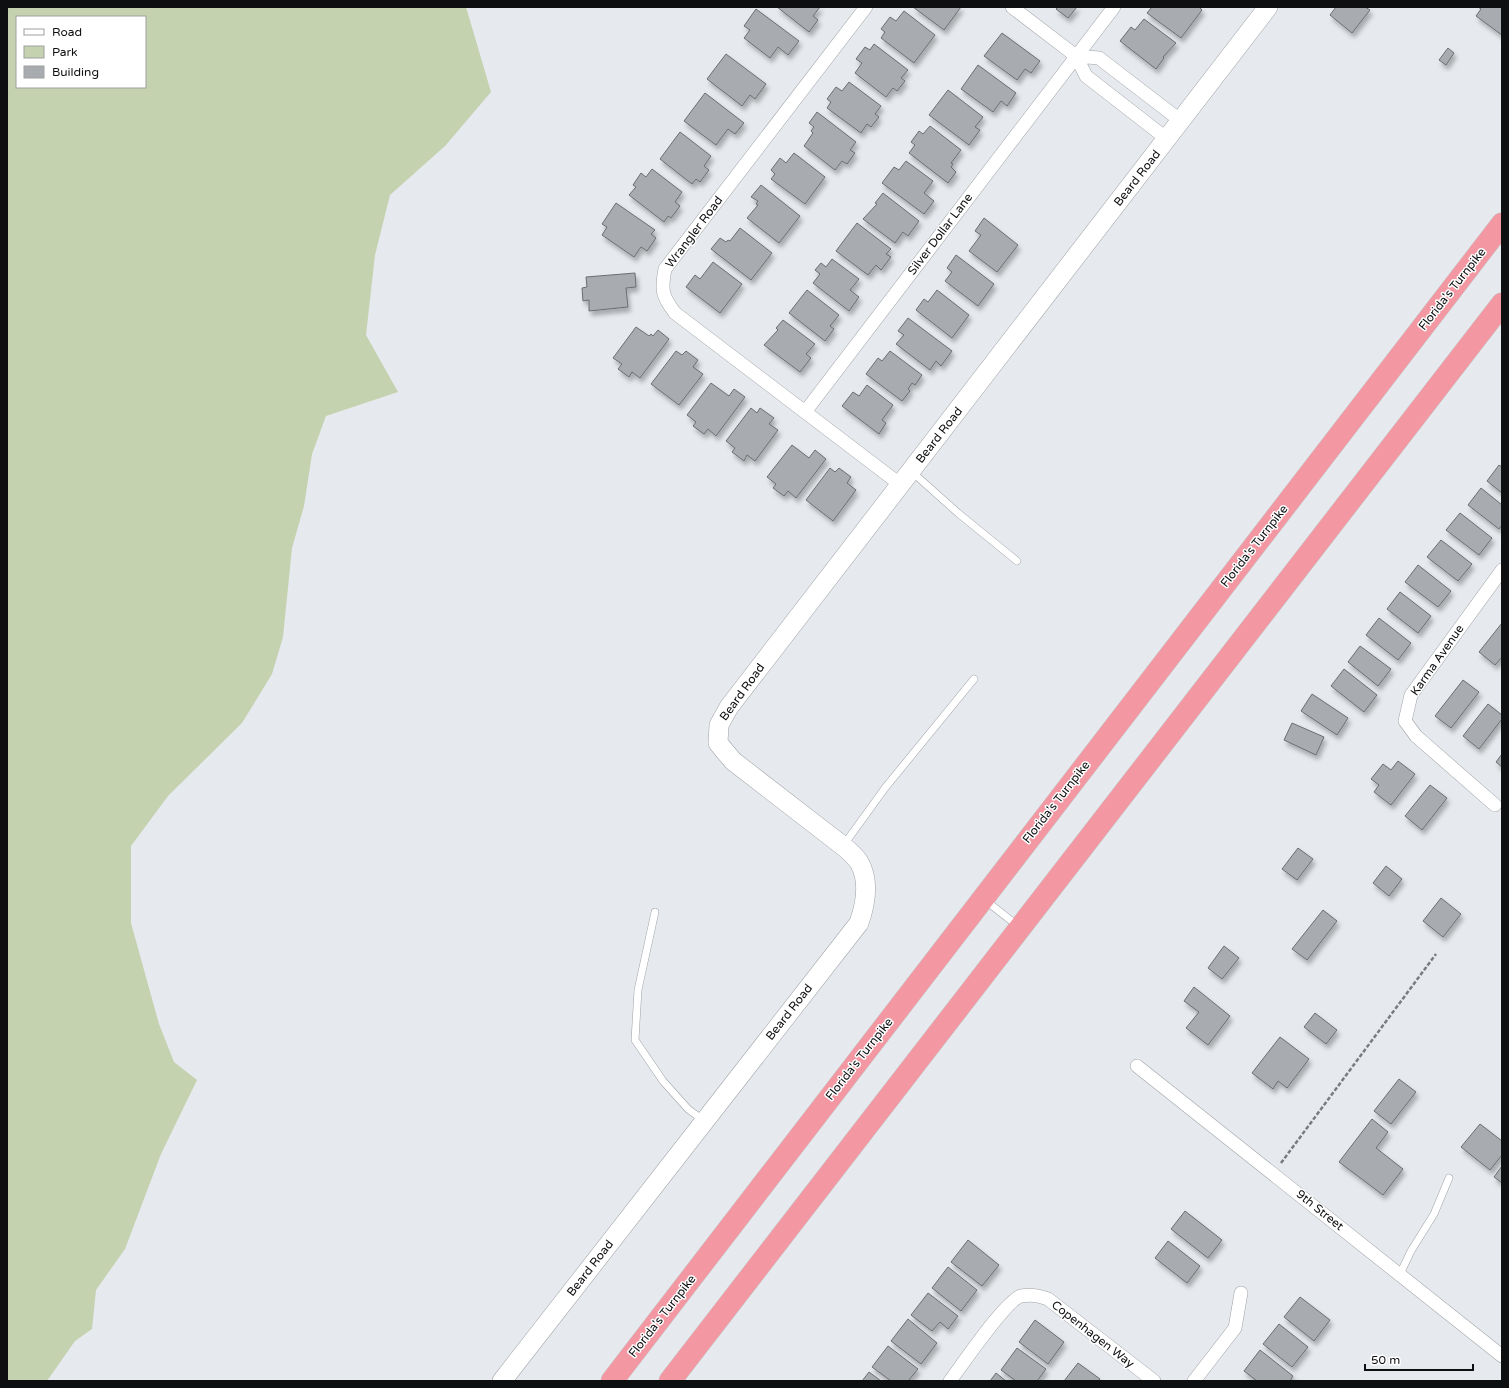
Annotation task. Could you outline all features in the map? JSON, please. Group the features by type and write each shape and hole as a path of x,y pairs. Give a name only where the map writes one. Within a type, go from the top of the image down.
{"highway":[{"name":"Florida's Turnpike","path":"612,1381 982,898 1502,224"},
{"path":"670,1381 1019,927 1502,304"}],"street":[{"name":"Wrangler Road","path":"866,7 665,269 662,286 665,299 675,313 805,412 906,478"},
{"path":"1012,7 1076,56 1086,76 1167,139"},
{"name":"Silver Dollar Lane","path":"805,412 1114,7"},
{"name":"Beard Road","path":"502,1381 859,923 864,907 866,881 859,861 843,846 733,761 718,743 719,726 729,707 1268,7"},
{"path":"1076,56 1099,58 1181,121"},
{"path":"1127,107 1140,90"},
{"name":"Karma Avenue","path":"1495,805 1416,736 1405,721 1411,695 1499,579"},
{"name":"9th Street","path":"1137,1066 1274,1173 1502,1356"},
{"path":"1194,1381 1235,1328 1241,1293"},
{"name":"Copenhagen Way","path":"950,1381 1006,1307 1020,1296 1035,1294 1048,1299 1154,1381"}],"lane":[{"path":"906,478 941,496 958,513 1018,561"},
{"path":"843,846 885,788 974,679"},
{"path":"982,898 1019,927"},
{"path":"655,912 638,990 635,1040 663,1081 688,1109 704,1121"},
{"path":"1400,1274 1411,1251 1434,1214 1449,1178"}],"path":[{"path":"1274,1173 1436,954"}],"green space":[{"path":"7,7 466,7 491,92 445,146 390,195 375,255 366,335 398,392 326,416 312,454 304,506 292,548 283,637 272,674 242,723 168,796 131,846 131,923 159,1024 174,1062 197,1080 161,1154 125,1249 96,1290 92,1329 75,1341 47,1381 7,1381"}],"building":[{"path":"777,7 820,7 813,16 818,20 809,32"},
{"path":"913,7 961,7 944,30"},
{"path":"1058,7 1077,7 1068,18 1056,9"},
{"path":"1152,7 1199,7 1202,10 1181,38 1147,13"},
{"path":"1336,7 1365,7 1370,10 1352,33 1330,15"},
{"path":"1478,7 1502,7 1502,35 1476,16 1481,9"},
{"path":"756,9 799,41 788,55 778,47 770,58 744,38 750,30 744,26"},
{"path":"904,11 935,35 914,63 881,38 885,32 881,29 890,17 896,21"},
{"path":"1144,19 1176,43 1163,57 1164,58 1156,69 1120,41 1131,27 1135,30"},
{"path":"1002,33 1040,61 1031,73 1025,69 1017,80 984,56"},
{"path":"874,44 908,70 901,78 905,81 897,91 893,88 886,97 855,73 862,63 856,59 865,47 870,50"},
{"path":"1448,48 1454,53 1446,65 1439,60"},
{"path":"726,54 766,84 755,99 750,95 742,106 707,79"},
{"path":"978,65 1016,93 1007,106 1001,101 993,112 961,89"},
{"path":"849,82 881,106 875,114 879,117 871,127 867,124 861,133 827,108 831,102 827,99 836,87 842,91"},
{"path":"948,90 983,117 975,127 980,130 969,145 929,115"},
{"path":"705,93 744,123 735,134 728,129 716,145 684,121"},
{"path":"817,112 856,142 850,150 855,153 847,164 842,161 835,170 804,146 813,133 811,131 814,127 809,123"},
{"path":"930,126 961,150 951,163 953,164 951,167 956,172 948,183 909,153 915,145 911,142 919,131 923,134"},
{"path":"680,132 711,156 704,166 709,170 700,182 696,179 692,184 660,159"},
{"path":"794,153 825,177 805,204 771,179 775,174 771,170 780,158 786,163"},
{"path":"906,161 933,181 924,193 934,201 924,214 882,183 894,167 899,170"},
{"path":"652,169 682,192 675,202 680,206 671,218 668,216 664,222 629,195 636,187 633,185 641,173 646,177"},
{"path":"761,185 800,216 779,243 747,218 758,205 756,204 758,201 751,197"},
{"path":"883,193 919,221 908,236 903,232 895,243 863,219 877,204 875,203"},
{"path":"616,203 655,230 651,234 656,238 647,251 641,247 634,257 602,235 607,227 602,224"},
{"path":"984,218 1018,245 997,272 969,251 981,235 975,231"},
{"path":"857,223 891,249 886,254 891,257 881,270 876,265 868,275 836,251"},
{"path":"740,228 772,253 751,280 711,249 720,238 726,242 728,240 730,241"},
{"path":"956,255 994,284 978,306 945,281 952,272 947,268"},
{"path":"832,259 859,279 850,290 859,297 849,311 813,283 820,274 815,270 821,263 826,267"},
{"path":"713,262 742,284 720,313 686,287 695,275 700,279"},
{"path":"635,273 636,287 626,288 628,307 589,311 589,300 583,301 582,288 587,287 586,277"},
{"path":"807,290 839,315 830,326 834,329 825,341 789,313"},
{"path":"937,290 969,315 952,338 916,310 924,299 928,302"},
{"path":"908,318 952,351 941,366 936,361 930,370 896,344 904,335 898,331"},
{"path":"783,320 815,344 806,354 811,358 800,372 764,345 778,330 776,328"},
{"path":"636,327 649,336 651,334 653,336 658,330 669,339 640,378 632,372 629,377 618,369 622,364 613,358"},
{"path":"676,351 682,355 686,351 698,360 693,367 703,374 679,405 651,384"},
{"path":"890,351 922,375 915,385 912,383 908,389 910,391 902,401 866,374 878,358 882,361"},
{"path":"711,383 729,396 734,389 745,397 716,436 708,429 704,434 693,426 696,422 687,415"},
{"path":"867,385 893,405 882,420 886,423 879,434 842,406 853,392 859,396"},
{"path":"751,408 757,413 760,408 774,418 769,424 778,430 755,461 747,455 744,461 732,452 735,448 726,441"},
{"path":"792,445 809,458 815,450 826,459 796,498 788,491 784,496 773,488 776,484 767,477"},
{"path":"1499,465 1502,467 1502,493 1487,481"},
{"path":"830,468 835,472 839,468 851,477 847,483 856,490 833,521 806,500"},
{"path":"1481,488 1502,505 1502,525 1499,529 1468,505"},
{"path":"1460,513 1492,538 1479,555 1446,530"},
{"path":"1441,540 1472,564 1458,581 1427,557"},
{"path":"1418,565 1451,591 1438,607 1405,582"},
{"path":"1400,592 1431,616 1418,633 1387,609"},
{"path":"1379,618 1411,643 1398,660 1366,635"},
{"path":"1502,623 1502,657 1495,665 1479,652"},
{"path":"1360,646 1391,669 1378,686 1348,662"},
{"path":"1344,669 1377,695 1364,712 1331,686"},
{"path":"1463,680 1479,692 1451,728 1435,716"},
{"path":"1312,694 1348,718 1337,735 1301,711"},
{"path":"1488,704 1502,715 1502,719 1479,749 1463,736"},
{"path":"1292,723 1324,737 1316,755 1284,740"},
{"path":"1502,754 1502,767 1496,762"},
{"path":"1398,761 1415,774 1391,805 1374,792 1379,785 1371,779 1383,764 1391,770"},
{"path":"1430,785 1447,798 1422,830 1405,816"},
{"path":"1298,848 1313,859 1297,880 1282,869"},
{"path":"1386,866 1402,879 1389,896 1373,883"},
{"path":"1441,898 1461,914 1443,937 1423,921"},
{"path":"1323,910 1337,921 1307,960 1292,949"},
{"path":"1224,946 1239,958 1222,979 1208,968"},
{"path":"1194,987 1230,1016 1208,1045 1186,1028 1199,1012 1184,1001"},
{"path":"1315,1013 1337,1030 1326,1044 1304,1027"},
{"path":"1280,1037 1309,1059 1287,1088 1278,1081 1273,1089 1252,1073"},
{"path":"1399,1079 1416,1092 1391,1124 1374,1111"},
{"path":"1372,1119 1388,1132 1376,1148 1403,1169 1383,1195 1339,1162"},
{"path":"1480,1124 1502,1141 1502,1155 1490,1170 1461,1147"},
{"path":"1502,1166 1502,1183 1494,1177"},
{"path":"1185,1211 1222,1240 1208,1258 1171,1229"},
{"path":"968,1240 999,1265 982,1286 951,1262"},
{"path":"1168,1241 1200,1266 1187,1283 1155,1258"},
{"path":"948,1267 977,1290 961,1311 932,1288"},
{"path":"928,1293 958,1316 948,1329 940,1322 932,1331 911,1315"},
{"path":"1300,1297 1330,1320 1314,1341 1284,1317"},
{"path":"908,1319 937,1343 921,1364 891,1341"},
{"path":"1035,1320 1064,1342 1048,1364 1019,1342"},
{"path":"1279,1324 1308,1347 1292,1367 1263,1344"},
{"path":"888,1346 918,1369 908,1381 891,1381 872,1367"},
{"path":"1017,1348 1046,1369 1037,1381 1016,1381 1001,1370"},
{"path":"1260,1350 1293,1376 1290,1381 1257,1381 1244,1371"},
{"path":"1078,1363 1100,1379 1098,1381 1064,1381"},
{"path":"869,1372 881,1381 862,1381"},
{"path":"996,1373 1006,1381 990,1381"}]}
